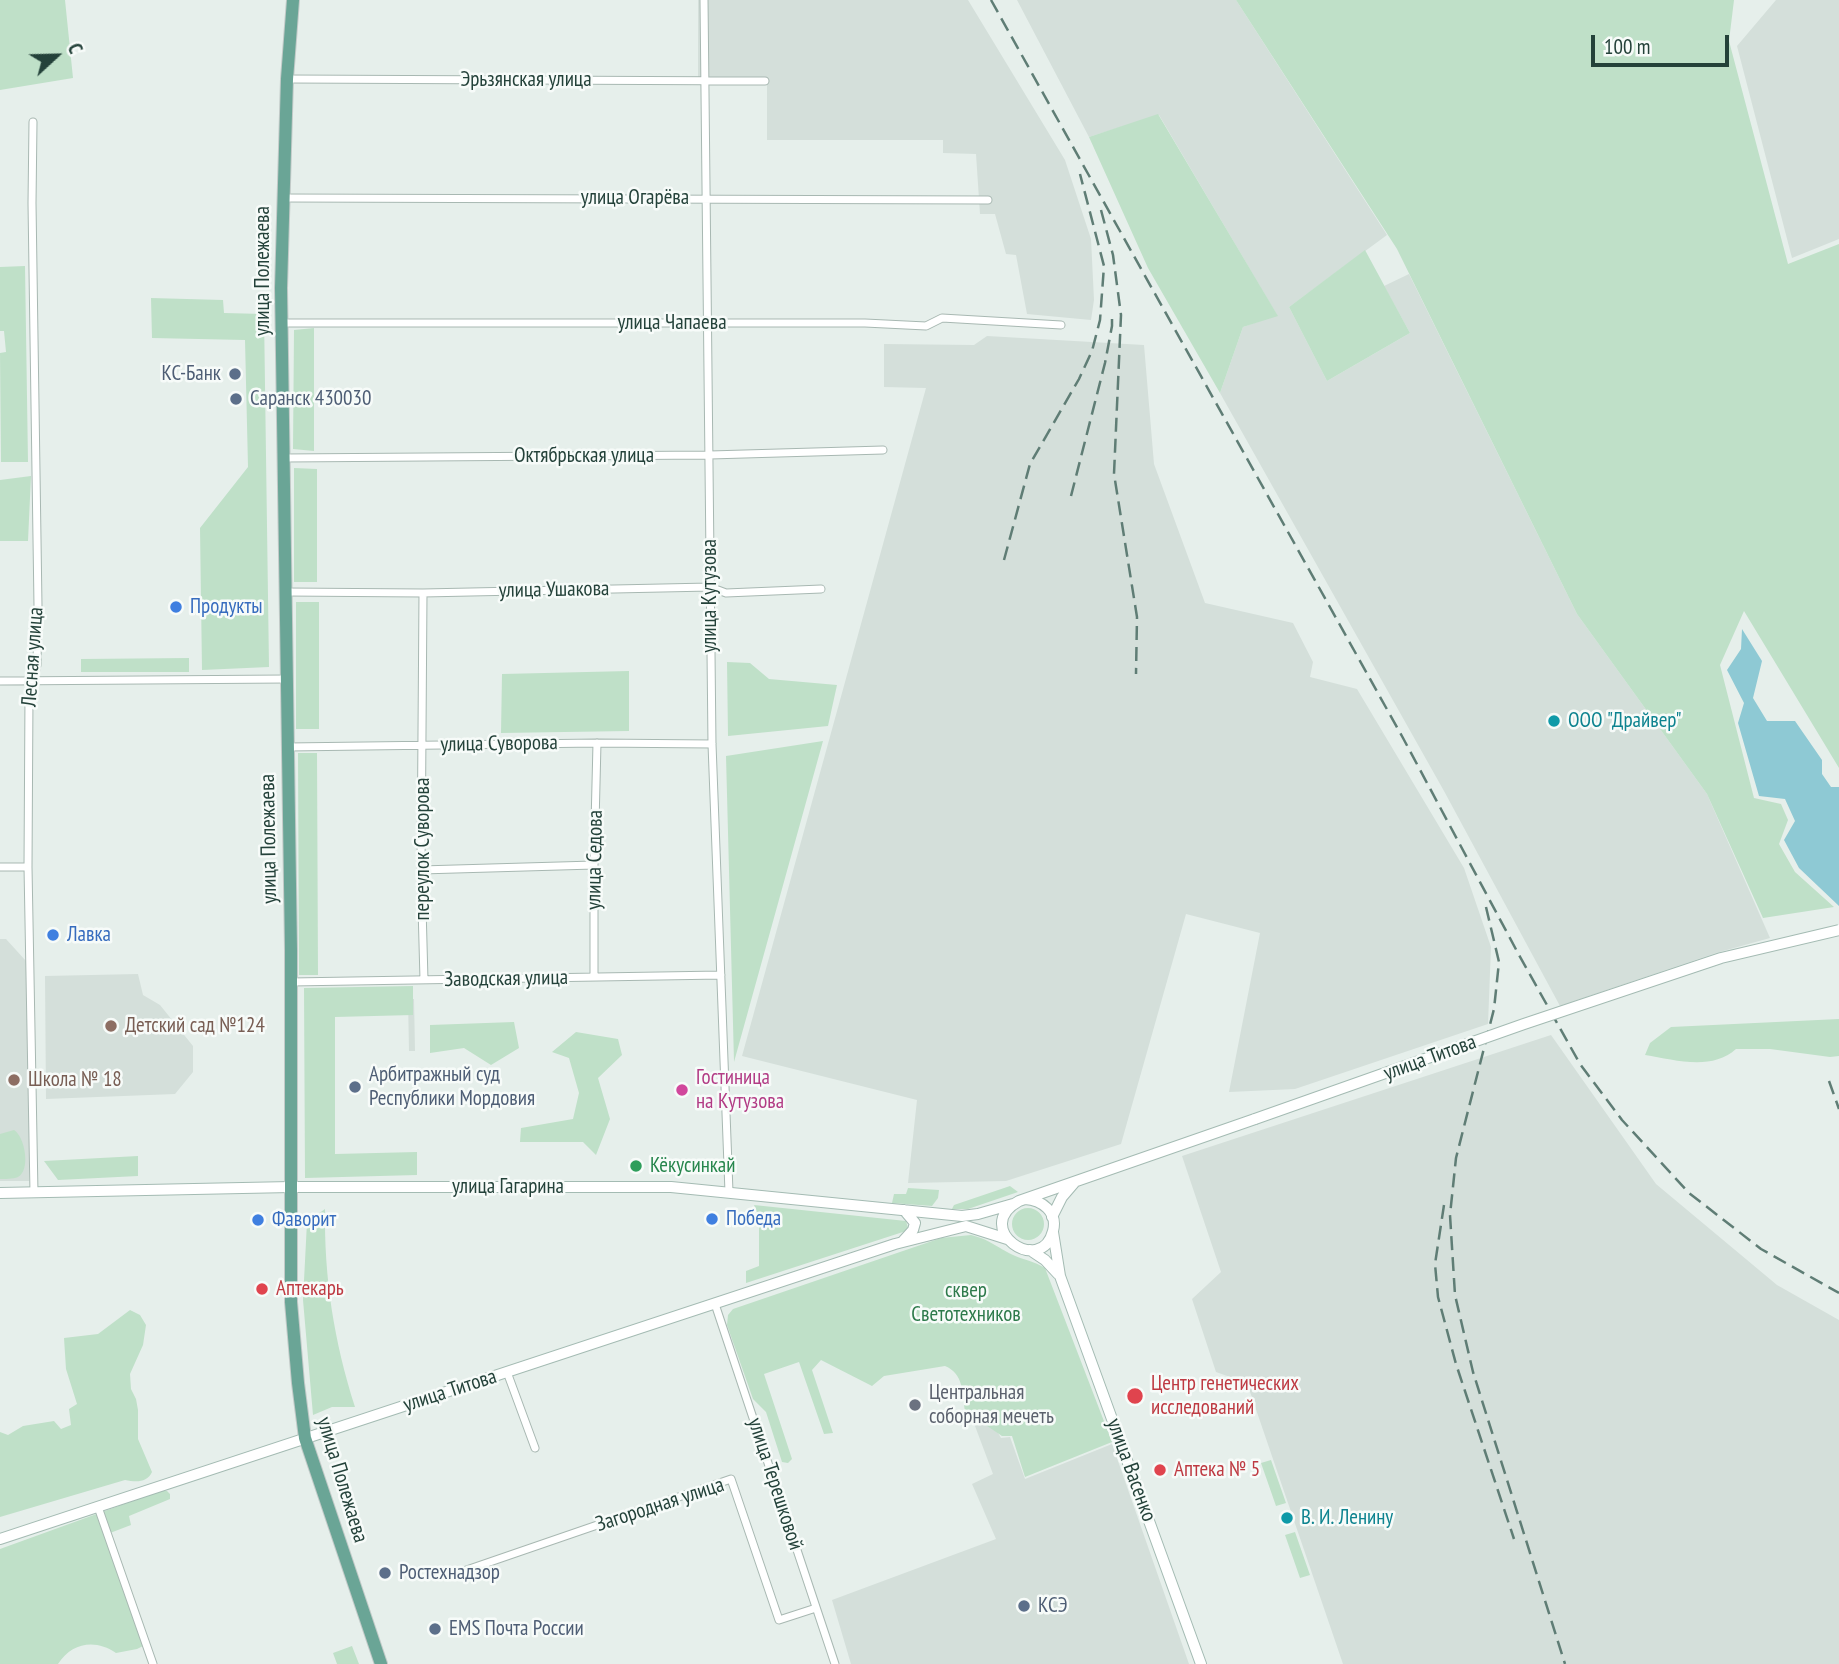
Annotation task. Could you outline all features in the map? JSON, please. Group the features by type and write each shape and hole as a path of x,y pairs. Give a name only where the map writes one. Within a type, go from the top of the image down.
{"main road":[{"name":"улица Полежаева","path":"293,0 287,79 281,323 288,679 291,1302 305,1438 382,1664"},
{"name":"улица Титова","path":"1025,1199 1721,958 1839,930"},
{"path":"1052,1217 1062,1197 1076,1181"},
{"name":"улица Гагарина","path":"0,1193 291,1187 671,1187 942,1214 978,1214 1013,1204"},
{"path":"1025,1199 1045,1205 1052,1217 1053,1232 1044,1245 1030,1250 1017,1248 1007,1239 1003,1228 1003,1217 1013,1204 1025,1199"},
{"path":"901,1243 914,1230 915,1223 904,1210"},
{"path":"942,1214 977,1228"},
{"name":"улица Титова","path":"0,1539 901,1243 966,1226 1007,1239"},
{"name":"улица Васенко","path":"1053,1232 1060,1276 1201,1664"},
{"name":"улица Васенко","path":"1030,1250 1045,1259 1060,1276"}],"street":[{"name":"улица Кутузова","path":"704,0 712,744 729,1192"},
{"name":"Эрьзянская улица","path":"287,79 765,81"},
{"name":"Лесная улица","path":"33,122 38,606 37,665 29,695 28,867 34,1193"},
{"name":"улица Огарёва","path":"283,198 988,200"},
{"name":"улица Чапаева","path":"281,323 926,326 942,318 1061,325"},
{"name":"Октябрьская улица","path":"284,458 710,455 883,450"},
{"name":"улица Ушакова","path":"286,592 423,593 710,587 726,593 821,589"},
{"name":"переулок Суворова","path":"423,593 421,870 424,980"},
{"path":"0,681 288,679"},
{"name":"улица Седова","path":"594,977 597,743"},
{"name":"улица Суворова","path":"287,747 712,744"},
{"path":"421,870 594,865"},
{"path":"0,867 28,867"},
{"name":"Заводская улица","path":"290,982 721,975"},
{"name":"улица Терешковой","path":"715,1304 835,1664"},
{"path":"507,1372 535,1448"},
{"name":"Загородная улица","path":"452,1575 731,1479 779,1620 816,1608"},
{"path":"98,1507 153,1664"}],"shaded area":[{"path":"698,0 968,0 1065,160 1091,239 1094,300 1091,320 1027,314 1016,255 1006,254 995,214 980,214 976,154 943,153 943,140 767,140 767,84 698,85"},
{"path":"1017,0 1236,0 1387,235 1289,307 1327,381 1410,333 1384,286 1409,274 1577,614 1707,794 1770,938 1716,953 1560,1006 1444,791 1220,393 1243,327 1277,315 1159,115 1089,137"},
{"path":"1776,0 1839,0 1839,239 1792,258 1737,46"},
{"path":"987,336 1144,345 1154,464 1205,603 1293,623 1313,662 1310,677 1357,689 1464,868 1491,947 1488,1024 1295,1089 1229,1092 1260,933 1186,914 1121,1144 1006,1181 908,1183 917,1100 742,1056 926,388 884,387 884,344 974,345"},
{"name":"Школа № 18","path":"0,939 6,939 26,961 29,1008 29,1181 0,1181"},
{"name":"Детский сад №124","path":"138,974 143,995 160,1005 193,1046 193,1072 175,1094 46,1099 45,976"},
{"path":"408,999 414,999 415,1051 409,1051"},
{"path":"1551,1035 1656,1184 1777,1285 1839,1320 1839,1664 1343,1664 1247,1383 1216,1372 1192,1299 1221,1272 1182,1156"},
{"path":"986,1412 1001,1438 1010,1437 1025,1479 1112,1444 1189,1664 851,1664 832,1600 996,1539 972,1484 993,1474 972,1418"}],"green space":[{"path":"0,0 65,0 73,78 0,90"},
{"path":"1236,0 1734,0 1729,41 1788,264 1839,244 1839,768 1744,611 1720,665 1754,798 1781,804 1788,820 1779,844 1795,872 1834,907 1763,918 1707,794 1577,614 1397,249"},
{"path":"1158,114 1278,316 1243,327 1220,393 1148,268 1089,137"},
{"path":"1365,250 1410,333 1327,381 1289,307"},
{"path":"25,266 28,462 1,462 0,353 6,352 4,331 0,331 0,267"},
{"path":"151,298 223,300 224,313 264,314 269,667 202,670 200,528 248,467 245,340 152,338"},
{"path":"314,328 314,451 293,449 294,330"},
{"path":"294,468 317,469 317,582 294,582"},
{"path":"31,476 28,541 0,541 0,480"},
{"path":"296,602 319,602 319,729 296,729"},
{"path":"189,658 189,672 81,672 81,659"},
{"path":"727,662 750,663 769,679 837,685 828,726 728,736"},
{"path":"629,671 629,731 501,733 502,674"},
{"path":"823,741 734,1062 726,756"},
{"path":"298,753 317,753 318,975 299,975"},
{"path":"413,986 413,1015 335,1017 335,1154 417,1152 417,1175 305,1178 304,988"},
{"path":"1839,1019 1839,1056 1770,1049 1736,1049 1716,1060 1693,1062 1645,1055 1650,1043 1671,1027"},
{"path":"514,1022 519,1048 491,1065 464,1048 430,1053 430,1025"},
{"path":"576,1032 618,1039 622,1055 598,1078 610,1119 596,1155 583,1142 520,1142 521,1128 573,1119 579,1093 569,1058 552,1052"},
{"path":"14,1130 24,1146 24,1168 18,1177 0,1179 0,1134"},
{"path":"138,1156 138,1176 58,1180 44,1161"},
{"path":"1010,1186 1018,1192 968,1209 952,1209 954,1205"},
{"path":"908,1188 939,1190 938,1198 932,1206 892,1203 894,1194 906,1194"},
{"path":"754,1205 906,1221 908,1228 906,1231 746,1283 746,1271 759,1266 759,1217"},
{"path":"1028,1208 1039,1213 1044,1224 1039,1235 1028,1240 1017,1235 1012,1224 1017,1213"},
{"path":"325,1209 326,1260 332,1309 341,1358 355,1407 332,1407 313,1415 303,1300 307,1222"},
{"name":"сквер Светотехников","path":"971,1235 1045,1268 1112,1442 1025,1477 1012,1436 1002,1436 965,1411 961,1384 951,1369 945,1366 884,1376 872,1386 821,1360 812,1370 833,1433 824,1434 799,1362 764,1374 792,1459 788,1463 782,1462 766,1412 753,1399 727,1325 728,1315 733,1309 941,1238"},
{"path":"130,1310 140,1315 146,1325 143,1345 130,1374 131,1389 138,1410 138,1439 152,1472 150,1476 141,1481 125,1480 0,1517 0,1432 8,1435 23,1426 54,1421 61,1429 71,1425 69,1409 77,1404 66,1369 64,1338 98,1334"},
{"path":"1271,1460 1286,1503 1276,1506 1261,1463"},
{"path":"160,1491 167,1491 170,1499 129,1516 131,1525 110,1533 149,1643 137,1649 116,1653 100,1646 85,1645 70,1651 58,1664 0,1664 0,1549"},
{"path":"1295,1532 1310,1575 1300,1578 1285,1535"},
{"path":"352,1646 359,1664 337,1664 333,1653"}],"water":[{"path":"1742,629 1762,661 1753,698 1767,721 1795,721 1822,760 1822,774 1831,787 1839,787 1839,906 1799,868 1784,840 1795,821 1785,799 1759,796 1738,723 1744,703 1727,670 1741,649"}],"railway":[{"path":"991,0 1403,738 1580,1064 1622,1120 1689,1193 1761,1249 1839,1293"},
{"path":"1004,560 1030,464 1079,379 1092,351 1100,320 1104,266 1080,174"},
{"path":"1101,210 1113,255 1121,315 1114,474 1137,617 1136,674"},
{"path":"1071,496 1105,363 1112,318"},
{"path":"1486,907 1499,962 1494,1009 1456,1158 1450,1215 1455,1295 1473,1372 1565,1664"},
{"path":"1829,1081 1839,1109"},
{"path":"1444,1205 1435,1264 1438,1297 1456,1364 1514,1539"}],"place":[{"name":"КС-Банк","path":"235,374"},
{"name":"Саранск 430030","path":"236,399"},
{"name":"Продукты","path":"176,607"},
{"name":"ООО \"Драйвер\"","path":"1554,721"},
{"name":"Лавка","path":"53,935"},
{"name":"Детский сад №124","path":"111,1026"},
{"name":"Школа № 18","path":"14,1080"},
{"name":"Арбитражный суд Республики Мордовия","path":"355,1087"},
{"name":"Гостиница на Кутузова","path":"682,1090"},
{"name":"Кёкусинкай","path":"636,1166"},
{"name":"Победа","path":"712,1219"},
{"name":"Фаворит","path":"258,1220"},
{"name":"Аптекарь","path":"262,1289"},
{"name":"Центр генетических исследований","path":"1135,1396"},
{"name":"Центральная соборная мечеть","path":"915,1405"},
{"name":"Аптека № 5","path":"1160,1470"},
{"name":"В. И. Ленину","path":"1287,1518"},
{"name":"Ростехнадзор","path":"385,1573"},
{"name":"КСЭ","path":"1024,1606"},
{"name":"EMS Почта России","path":"435,1629"}]}
